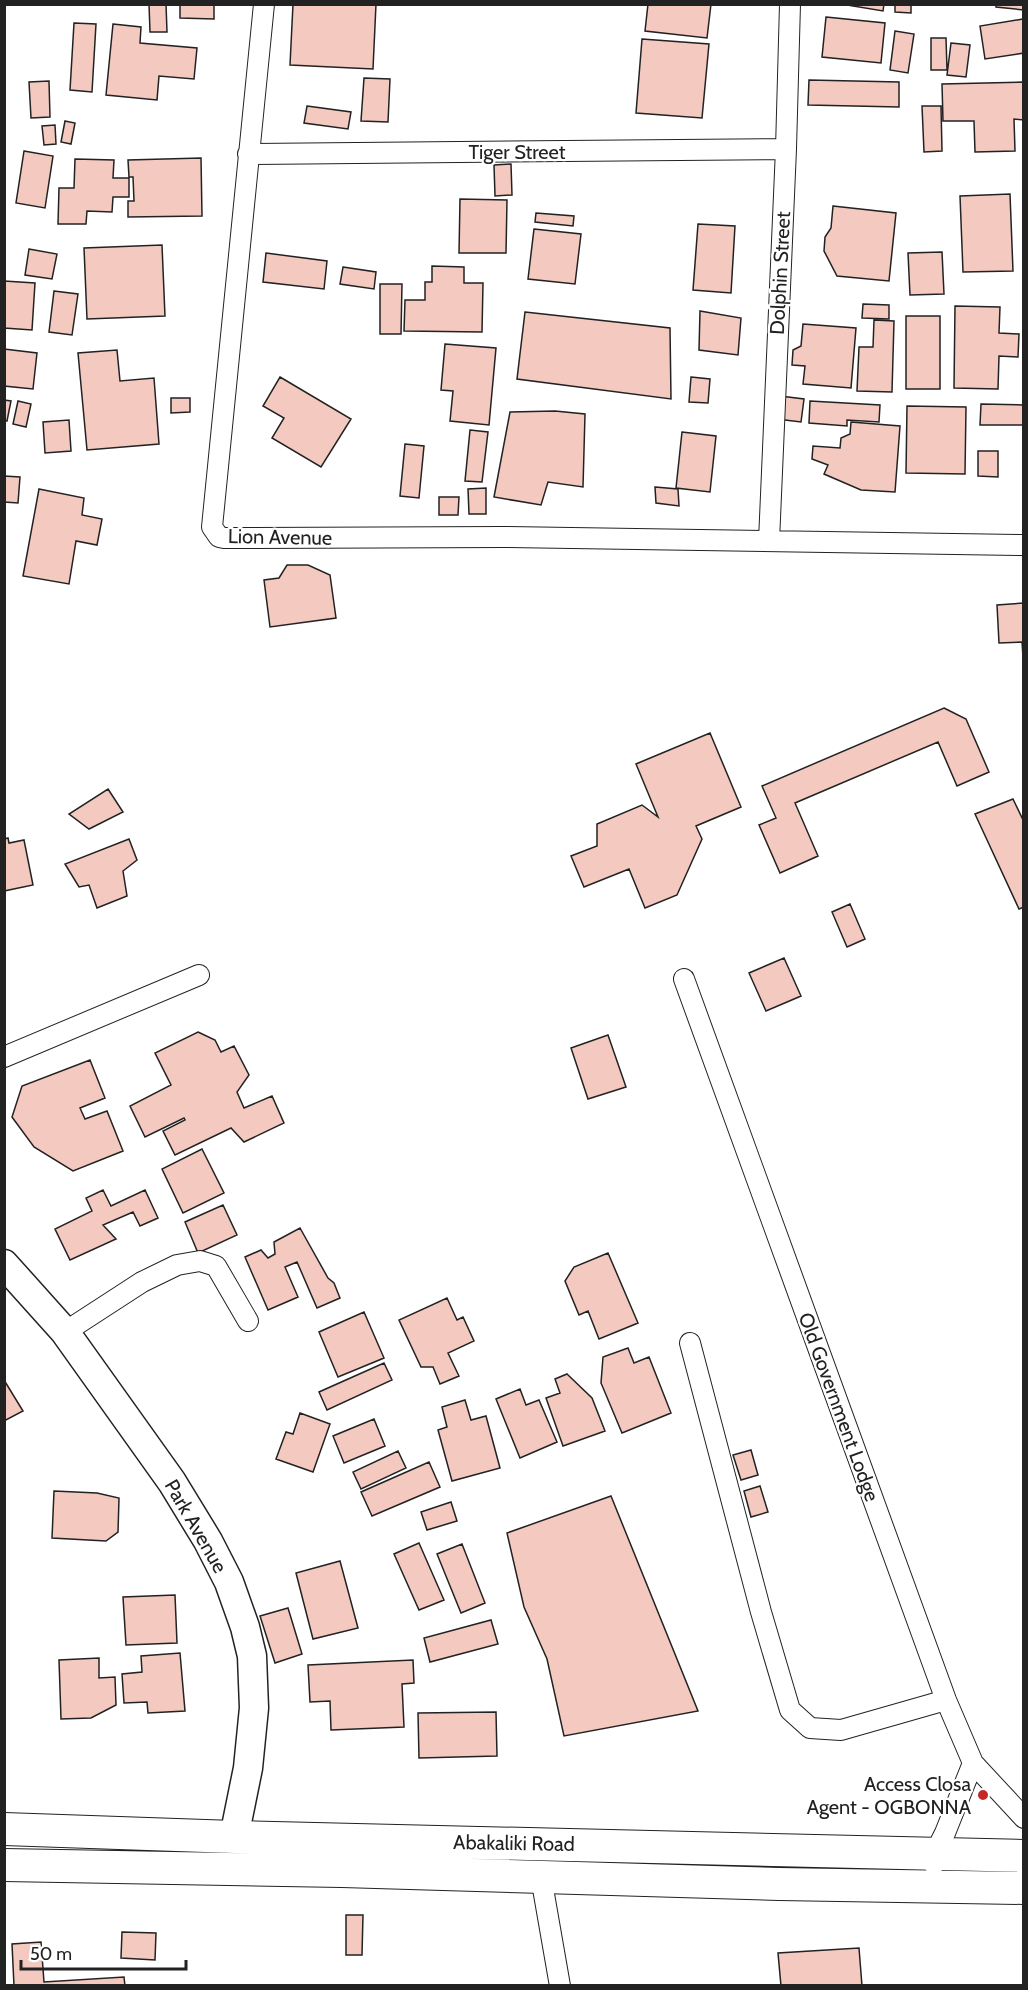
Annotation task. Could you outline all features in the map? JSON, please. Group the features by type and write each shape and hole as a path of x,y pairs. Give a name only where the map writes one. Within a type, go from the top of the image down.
{"main road":[{"name":"Abakaliki Road","path":"4,1829 234,1837 1023,1856"},
{"name":"Abakaliki Road","path":"4,1864 1023,1888"}],"street":[{"name":"Lion Avenue","path":"264,4 212,527 219,537 503,537 769,541"},
{"name":"Dolphin Street","path":"769,541 790,4"},
{"name":"Tiger Street","path":"248,154 786,149"},
{"path":"769,541 1023,545"},
{"path":"4,1057 199,975"},
{"name":"Old Government Lodge","path":"684,979 946,1700 972,1763 1023,1818"},
{"path":"65,1332 142,1282 177,1265 200,1261 216,1266 248,1321"},
{"name":"Park Avenue","path":"4,1264 65,1332 172,1482 229,1582 245,1627 252,1656 254,1708 248,1768 234,1837"},
{"path":"690,1343 761,1612 790,1710 810,1728 841,1730 946,1700"},
{"path":"931,1887 935,1853 972,1763"},
{"path":"541,1876 560,1986"}],"building":[{"path":"149,4 166,4 167,32 150,32"},
{"path":"180,4 214,4 214,19 180,18"},
{"path":"293,4 376,4 373,69 290,65"},
{"path":"648,4 711,4 707,38 645,31"},
{"path":"841,4 884,4 883,11"},
{"path":"895,4 911,4 911,13 895,12"},
{"path":"996,4 1024,4 1024,10 996,7"},
{"path":"826,17 885,23 881,63 822,57"},
{"path":"1023,19 1024,53 985,59 980,26"},
{"path":"74,23 96,24 92,92 70,90"},
{"path":"113,24 141,27 140,43 197,48 194,79 159,76 157,100 106,95"},
{"path":"895,31 914,34 908,73 890,70"},
{"path":"931,38 946,38 947,70 931,70"},
{"path":"642,39 709,44 702,118 636,113"},
{"path":"951,43 970,45 966,77 947,75"},
{"path":"364,78 390,79 388,122 361,121"},
{"path":"809,80 899,82 899,107 808,105"},
{"path":"49,81 50,117 31,118 29,82"},
{"path":"1024,82 1024,120 1014,119 1015,151 975,152 974,121 943,121 942,84"},
{"path":"307,106 351,112 348,129 304,123"},
{"path":"922,106 941,106 942,151 924,152"},
{"path":"65,121 75,123 71,144 61,142"},
{"path":"55,125 56,144 44,145 42,126"},
{"path":"24,151 53,156 45,208 16,203"},
{"path":"201,158 202,216 128,217 128,201 134,201 133,177 129,177 128,160"},
{"path":"75,159 114,160 113,178 129,178 129,197 113,197 112,212 87,211 86,224 58,224 59,188 74,188"},
{"path":"511,164 512,195 495,196 494,165"},
{"path":"1010,194 1013,271 963,272 960,196"},
{"path":"460,199 507,200 506,253 459,253"},
{"path":"833,206 896,213 889,281 837,276 824,251 825,237 831,228"},
{"path":"536,213 574,216 573,226 535,222"},
{"path":"698,224 735,226 731,293 693,290"},
{"path":"534,229 581,234 575,284 528,279"},
{"path":"162,245 165,316 87,319 84,248"},
{"path":"29,249 57,254 52,279 25,275"},
{"path":"942,252 944,294 910,295 908,253"},
{"path":"266,253 327,261 324,289 263,282"},
{"path":"432,266 464,267 464,283 483,283 482,332 404,331 405,300 425,300 425,282 432,282"},
{"path":"343,267 376,272 374,289 340,284"},
{"path":"4,281 35,283 32,330 4,328"},
{"path":"380,284 402,284 401,334 380,334"},
{"path":"54,291 78,294 72,335 49,332"},
{"path":"863,304 889,305 889,319 862,318"},
{"path":"955,306 1000,307 999,333 1019,334 1018,357 999,356 998,389 954,388"},
{"path":"700,311 741,318 738,355 699,350"},
{"path":"525,312 670,328 671,399 517,379"},
{"path":"906,316 940,316 940,389 906,389"},
{"path":"874,320 894,321 892,392 857,391 859,347 873,347"},
{"path":"803,324 856,328 851,388 803,384 805,366 792,365 793,350 801,346"},
{"path":"445,344 496,348 489,425 450,421 453,391 441,390"},
{"path":"4,349 37,353 33,389 4,386"},
{"path":"117,350 120,381 154,378 159,444 87,450 78,353"},
{"path":"280,377 351,419 321,467 272,438 284,418 263,406"},
{"path":"691,377 710,379 708,403 689,402"},
{"path":"780,396 804,399 801,422 777,419"},
{"path":"171,398 190,398 190,412 171,413"},
{"path":"4,400 11,401 7,421 4,420"},
{"path":"18,401 31,404 26,427 13,424"},
{"path":"810,401 880,405 879,422 847,420 847,426 809,423"},
{"path":"981,404 1024,405 1024,425 980,425"},
{"path":"907,406 966,407 965,474 906,473"},
{"path":"555,411 585,414 583,487 548,482 541,505 494,497 510,412"},
{"path":"69,420 71,451 45,453 43,422"},
{"path":"851,422 900,426 895,492 861,490 824,474 828,465 812,459 813,446 840,448 841,438 850,434"},
{"path":"470,430 488,432 482,482 465,481"},
{"path":"682,432 716,436 710,492 676,488"},
{"path":"405,444 424,446 419,498 400,496"},
{"path":"978,451 998,451 998,477 978,476"},
{"path":"4,476 20,477 18,503 4,502"},
{"path":"655,487 678,489 679,506 656,503"},
{"path":"486,488 486,514 469,514 468,489"},
{"path":"39,489 84,498 82,515 102,519 97,545 76,541 69,584 23,576"},
{"path":"439,497 459,497 458,515 439,515"},
{"path":"287,565 308,565 330,575 336,618 270,627 264,580 279,578"},
{"path":"1024,603 1023,657 1022,642 999,643 997,605"},
{"path":"944,708 966,719 989,772 957,786 938,742 795,803 818,856 780,873 759,825 776,818 762,786"},
{"path":"710,733 741,807 696,826 702,839 677,895 645,908 629,869 584,887 571,856 597,846 597,824 642,805 658,817 636,764"},
{"path":"108,789 123,812 89,829 69,814"},
{"path":"1013,799 1024,822 1024,907 1019,909 975,814"},
{"path":"8,838 9,843 24,840 33,885 4,891 4,839"},
{"path":"129,839 137,860 123,871 127,896 97,908 89,885 79,887 65,864"},
{"path":"850,904 865,939 847,947 832,912"},
{"path":"784,958 801,996 766,1011 749,973"},
{"path":"198,1032 215,1040 221,1052 234,1046 249,1075 237,1092 244,1108 272,1096 284,1123 244,1142 231,1128 175,1155 163,1131 185,1120 184,1118 145,1137 130,1106 171,1085 155,1053"},
{"path":"608,1035 626,1087 588,1099 571,1048"},
{"path":"90,1060 105,1098 80,1108 85,1119 107,1111 123,1151 73,1171 34,1147 12,1117 22,1086"},
{"path":"202,1149 224,1193 183,1213 162,1169"},
{"path":"103,1190 111,1206 145,1190 158,1218 140,1226 133,1212 103,1225 116,1239 70,1260 55,1229 92,1211 86,1198"},
{"path":"223,1205 237,1235 198,1253 185,1222"},
{"path":"300,1228 328,1278 334,1283 340,1298 317,1308 297,1262 285,1267 298,1297 268,1310 245,1257 261,1250 268,1258 275,1254 274,1242"},
{"path":"608,1253 638,1323 599,1339 588,1311 579,1315 565,1281 574,1267"},
{"path":"447,1298 457,1320 463,1317 474,1341 448,1353 459,1376 440,1384 433,1367 421,1367 399,1320"},
{"path":"364,1312 384,1358 338,1377 319,1332"},
{"path":"628,1348 634,1363 649,1357 671,1413 622,1433 601,1383 603,1357"},
{"path":"384,1363 392,1380 327,1410 319,1392"},
{"path":"567,1374 592,1398 605,1431 563,1446 546,1398 560,1393 555,1379"},
{"path":"4,1380 23,1411 4,1421"},
{"path":"520,1389 526,1405 539,1400 557,1442 520,1458 496,1399"},
{"path":"465,1400 471,1420 486,1416 500,1468 452,1481 438,1430 447,1427 442,1407"},
{"path":"300,1413 330,1424 313,1472 276,1459 286,1432 293,1434"},
{"path":"374,1419 385,1446 344,1463 333,1436"},
{"path":"751,1450 758,1475 741,1480 733,1455"},
{"path":"398,1451 406,1468 361,1489 353,1472"},
{"path":"429,1462 440,1487 372,1516 361,1492"},
{"path":"760,1486 768,1512 751,1517 744,1491"},
{"path":"54,1491 97,1493 119,1498 118,1532 106,1541 52,1538"},
{"path":"611,1496 698,1711 564,1736 547,1659 524,1607 507,1533"},
{"path":"451,1502 457,1521 427,1530 421,1512"},
{"path":"419,1543 444,1600 419,1610 394,1554"},
{"path":"462,1544 485,1603 461,1613 437,1554"},
{"path":"340,1561 358,1628 313,1639 296,1573"},
{"path":"175,1595 177,1643 126,1645 123,1597"},
{"path":"288,1608 302,1654 275,1663 260,1616"},
{"path":"491,1620 498,1644 430,1662 424,1638"},
{"path":"180,1653 185,1711 148,1713 147,1702 124,1703 122,1674 142,1672 141,1656"},
{"path":"99,1658 99,1678 115,1677 116,1705 91,1718 61,1719 59,1660"},
{"path":"413,1660 414,1683 402,1684 404,1727 331,1730 330,1701 310,1702 308,1665"},
{"path":"496,1712 497,1756 419,1758 418,1713"},
{"path":"346,1915 363,1915 362,1955 346,1955"},
{"path":"122,1932 156,1933 155,1960 121,1958"},
{"path":"41,1942 44,1982 124,1977 125,1986 14,1986 12,1944"},
{"path":"859,1948 862,1986 781,1986 778,1953"}],"place":[{"name":"Access Closa Agent - OGBONNA","path":"983,1795"}]}
